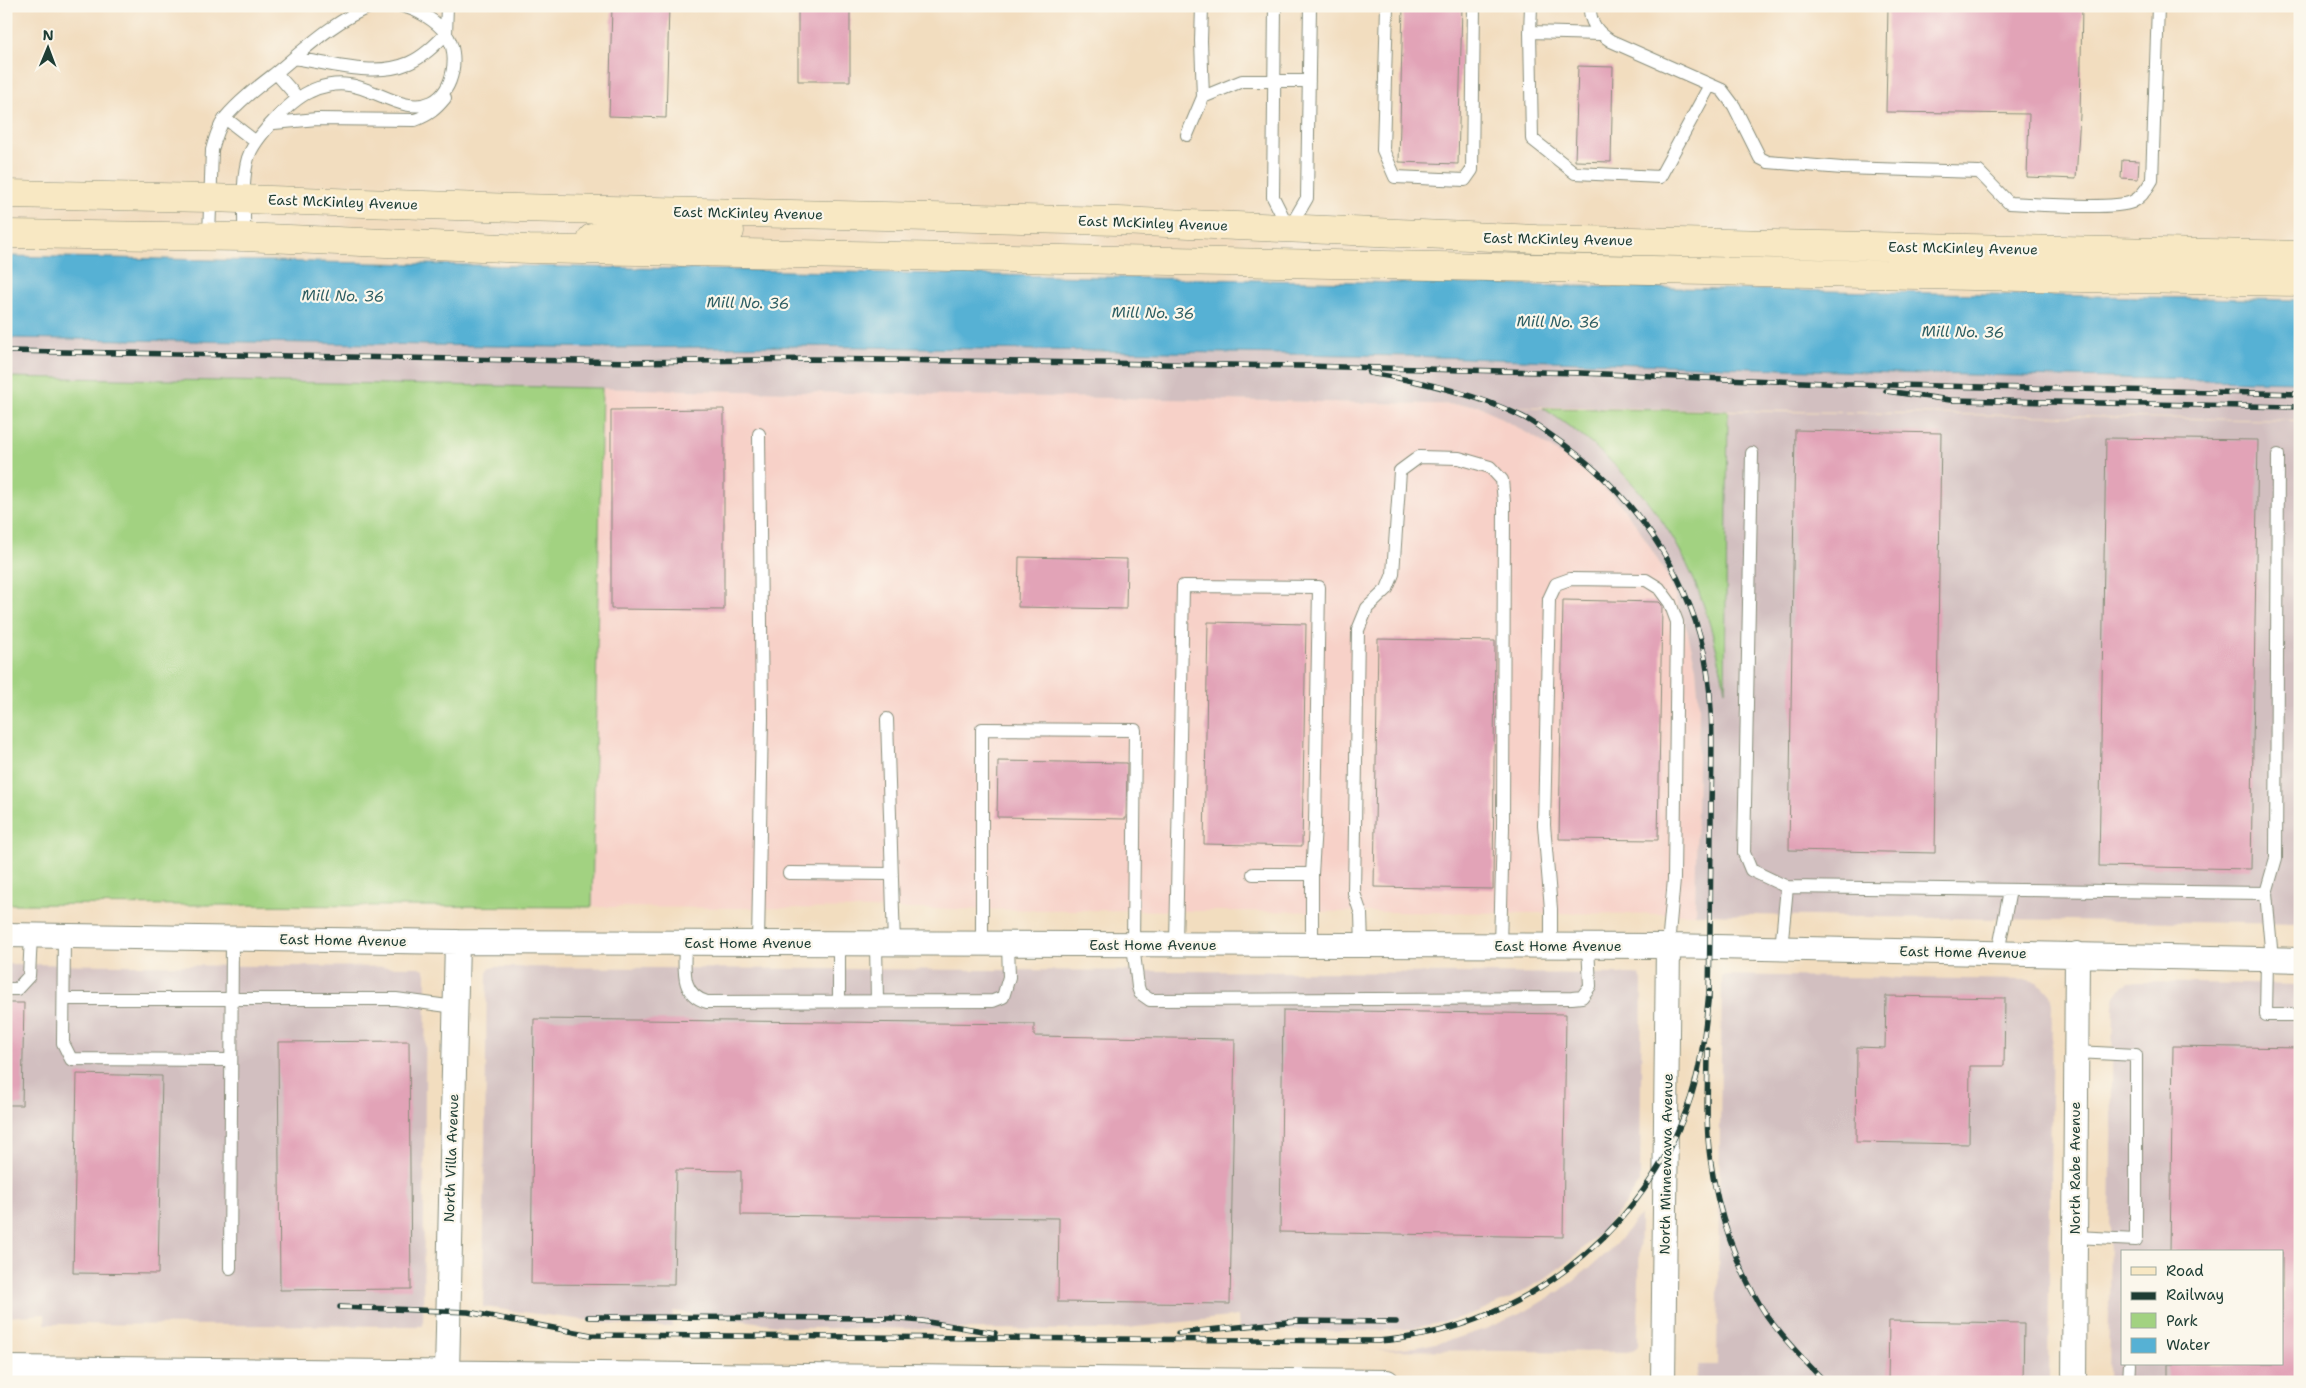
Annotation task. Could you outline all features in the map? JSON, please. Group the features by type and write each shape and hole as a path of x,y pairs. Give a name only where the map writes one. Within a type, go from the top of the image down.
{"main road":[{"name":"East McKinley Avenue","path":"6,194 209,198 517,208 1119,221 1289,230 1556,239 2300,254"},
{"path":"528,249 636,230 754,230 773,224 780,214"},
{"path":"812,254 820,236 838,230 989,234 1119,221"},
{"path":"1287,264 1289,230"},
{"name":"East McKinley Avenue","path":"6,234 244,237 528,249 2300,282"}],"street":[{"name":"East Home Avenue","path":"6,935 457,942 1668,946 2300,960"},
{"name":"North Villa Avenue","path":"447,1373 457,942"},
{"name":"North Minnewawa Avenue","path":"1663,1382 1668,946"},
{"name":"North Rabe Avenue","path":"2074,1382 2077,954"},
{"path":"6,1368 85,1375 288,1376 447,1373 742,1379 1387,1382"}],"lane":[{"path":"208,236 212,150 215,138 225,118 248,95 325,31 348,16 372,6"},
{"path":"402,6 412,8 429,18 446,34"},
{"path":"274,123 317,119 415,120 428,115 437,108 445,96 454,59 446,34 447,6"},
{"path":"1187,135 1203,97 1200,42 1202,6"},
{"path":"1275,6 1273,197 1289,230"},
{"path":"1289,230 1307,198 1310,6"},
{"path":"1387,6 1384,150 1395,177 1465,180 1472,170 1474,6"},
{"path":"1531,6 1532,139 1575,172 1660,177 1710,85"},
{"path":"1590,6 1593,24 1600,34 1611,41 1722,90 1734,106 1760,158 1768,162 1842,168 1979,172 2009,203 2125,205 2142,194 2152,180 2158,6"},
{"path":"1530,32 1600,34"},
{"path":"294,58 365,69 383,69 410,62 428,51 446,34"},
{"path":"276,73 298,98"},
{"path":"244,237 248,159 256,142 298,98 317,88 342,84 408,104 424,105 439,98 450,81"},
{"path":"1203,97 1242,81 1309,81"},
{"path":"225,118 256,142"},
{"path":"758,943 762,718 759,434"},
{"path":"1752,453 1744,853 1751,870 1787,887 2266,893"},
{"path":"2278,455 2276,858 2266,893 2270,959 2266,1015 2300,1015"},
{"path":"1362,946 1361,914 1354,894 1358,630 1367,608 1387,589 1393,574 1400,472 1419,457 1460,458 1490,467 1502,480 1504,511 1503,828 1500,946"},
{"path":"1551,946 1551,909 1544,825 1549,599 1556,584 1570,579 1646,580 1659,588 1670,604 1677,622 1674,880 1668,946"},
{"path":"1176,945 1183,586 1319,587 1312,945"},
{"path":"877,1001 892,874 887,719"},
{"path":"982,944 982,729 1134,730 1133,945 1140,993 1146,998 1155,1000 1582,997 1590,986 1588,946"},
{"path":"789,873 892,874"},
{"path":"1253,874 1312,874"},
{"path":"1780,949 1787,887"},
{"path":"1998,952 2010,890"},
{"path":"6,989 17,989 29,976 30,936"},
{"path":"64,936 63,1043 71,1059 230,1060"},
{"path":"230,1268 232,939"},
{"path":"685,943 686,981 690,992 696,999 707,1002 993,1001 1003,997 1009,977 1008,944"},
{"path":"839,944 840,1001"},
{"path":"64,999 396,999 456,1007"},
{"path":"2075,1237 2136,1246 2136,1055 2076,1052"},
{"path":"2129,1382 2130,1366"}],"shaded area":[{"path":"6,338 613,348 800,346 1408,356 1925,374 2300,382 2300,420 1507,406 1543,408 1579,432 1614,463 1641,492 1668,530 1691,570 1706,607 1717,645 1725,686 1728,411 2300,421 2300,924 1695,914 1699,706 1696,668 1688,633 1669,579 1638,527 1617,500 1578,466 1539,440 1478,405 6,377"},
{"path":"602,388 1478,405 1539,440 1578,466 1617,500 1638,527 1669,579 1688,633 1696,668 1699,706 1695,914 592,907"},
{"path":"6,964 419,967 424,969 426,974 423,1326 45,1324 45,1314 6,1317"},
{"path":"494,967 1635,974 1640,976 1642,981 1640,1182 1626,1203 1600,1233 1575,1256 1543,1280 1513,1297 1477,1312 1444,1322 1408,1329 1368,1331 1239,1330 1238,1316 1109,1330 800,1328 673,1311 672,1327 639,1327 483,1307 487,973 489,969"},
{"path":"1722,975 2027,980 2037,982 2050,994 2052,1003 2048,1382 1695,1382 1699,1365 1717,1365"},
{"path":"2138,982 2300,985 2300,1382 2108,1382 2113,1005 2115,996 2121,988 2129,983"},
{"path":"1640,1215 1638,1345 1631,1352 1374,1350 1416,1347 1451,1340 1485,1329 1524,1312 1560,1291 1588,1269 1615,1245"}],"green space":[{"path":"6,377 602,388 592,907 6,904"},
{"path":"1543,408 1728,411 1725,690 1715,644 1702,602 1686,563 1667,528 1643,495 1615,465 1581,436"}],"water":[{"name":"Mill No. 36","path":"6,256 2300,300 2300,382 1925,374 1408,356 800,346 613,348 6,338"}],"building":[{"path":"612,6 669,6 666,118 609,116"},
{"path":"798,6 850,6 850,81 798,81"},
{"path":"1403,6 1462,6 1458,164 1399,162"},
{"path":"1888,6 2082,6 2080,115 2076,179 2027,177 2029,114 1886,112"},
{"path":"1578,66 1613,67 1611,162 1575,161"},
{"path":"2122,160 2139,161 2138,179 2121,178"},
{"path":"724,409 724,610 611,609 611,410"},
{"path":"1795,430 1941,433 1935,853 1789,850"},
{"path":"2106,438 2258,440 2251,869 2099,866"},
{"path":"1019,557 1127,559 1126,609 1018,607"},
{"path":"1563,600 1659,602 1662,605 1658,840 1559,839"},
{"path":"1208,622 1306,624 1302,846 1204,844"},
{"path":"1378,639 1495,641 1493,889 1374,887"},
{"path":"998,761 1127,763 1126,819 997,817"},
{"path":"1886,996 2005,998 2004,1066 1970,1066 1969,1144 1856,1142 1857,1047 1885,1048"},
{"path":"6,1003 24,1003 22,1105 6,1105"},
{"path":"1283,1010 1566,1014 1563,1237 1280,1232"},
{"path":"534,1019 1034,1024 1034,1036 1235,1039 1230,1304 1058,1302 1059,1218 741,1215 741,1171 676,1170 674,1285 531,1284"},
{"path":"409,1041 411,1289 280,1290 278,1042"},
{"path":"2173,1046 2300,1048 2300,1382 2168,1382 2168,1366 2284,1366 2284,1250 2170,1250"},
{"path":"77,1074 162,1076 158,1274 73,1273"},
{"path":"1889,1321 2024,1323 2023,1382 1888,1382"}],"railway":[{"path":"6,351 637,362 811,359 1304,366 1580,373 1849,384 2300,394"},
{"path":"1369,373 1427,384 1466,394 1503,408 1533,423 1577,455 1623,498 1661,549 1677,577 1690,606 1700,636 1705,657 1710,699 1712,742 1709,998"},
{"path":"1886,391 1950,400 2300,407"},
{"path":"340,1307 468,1312 591,1335 1378,1341 1429,1333 1477,1319 1523,1298 1565,1270 1603,1237 1636,1200 1664,1157 1686,1111 1702,1052 1709,992"},
{"path":"1708,1050 1708,1144 1713,1177 1730,1240 1746,1280 1767,1316 1825,1382"},
{"path":"588,1317 890,1318 922,1321 995,1333"},
{"path":"1178,1333 1297,1321 1396,1322"}]}
